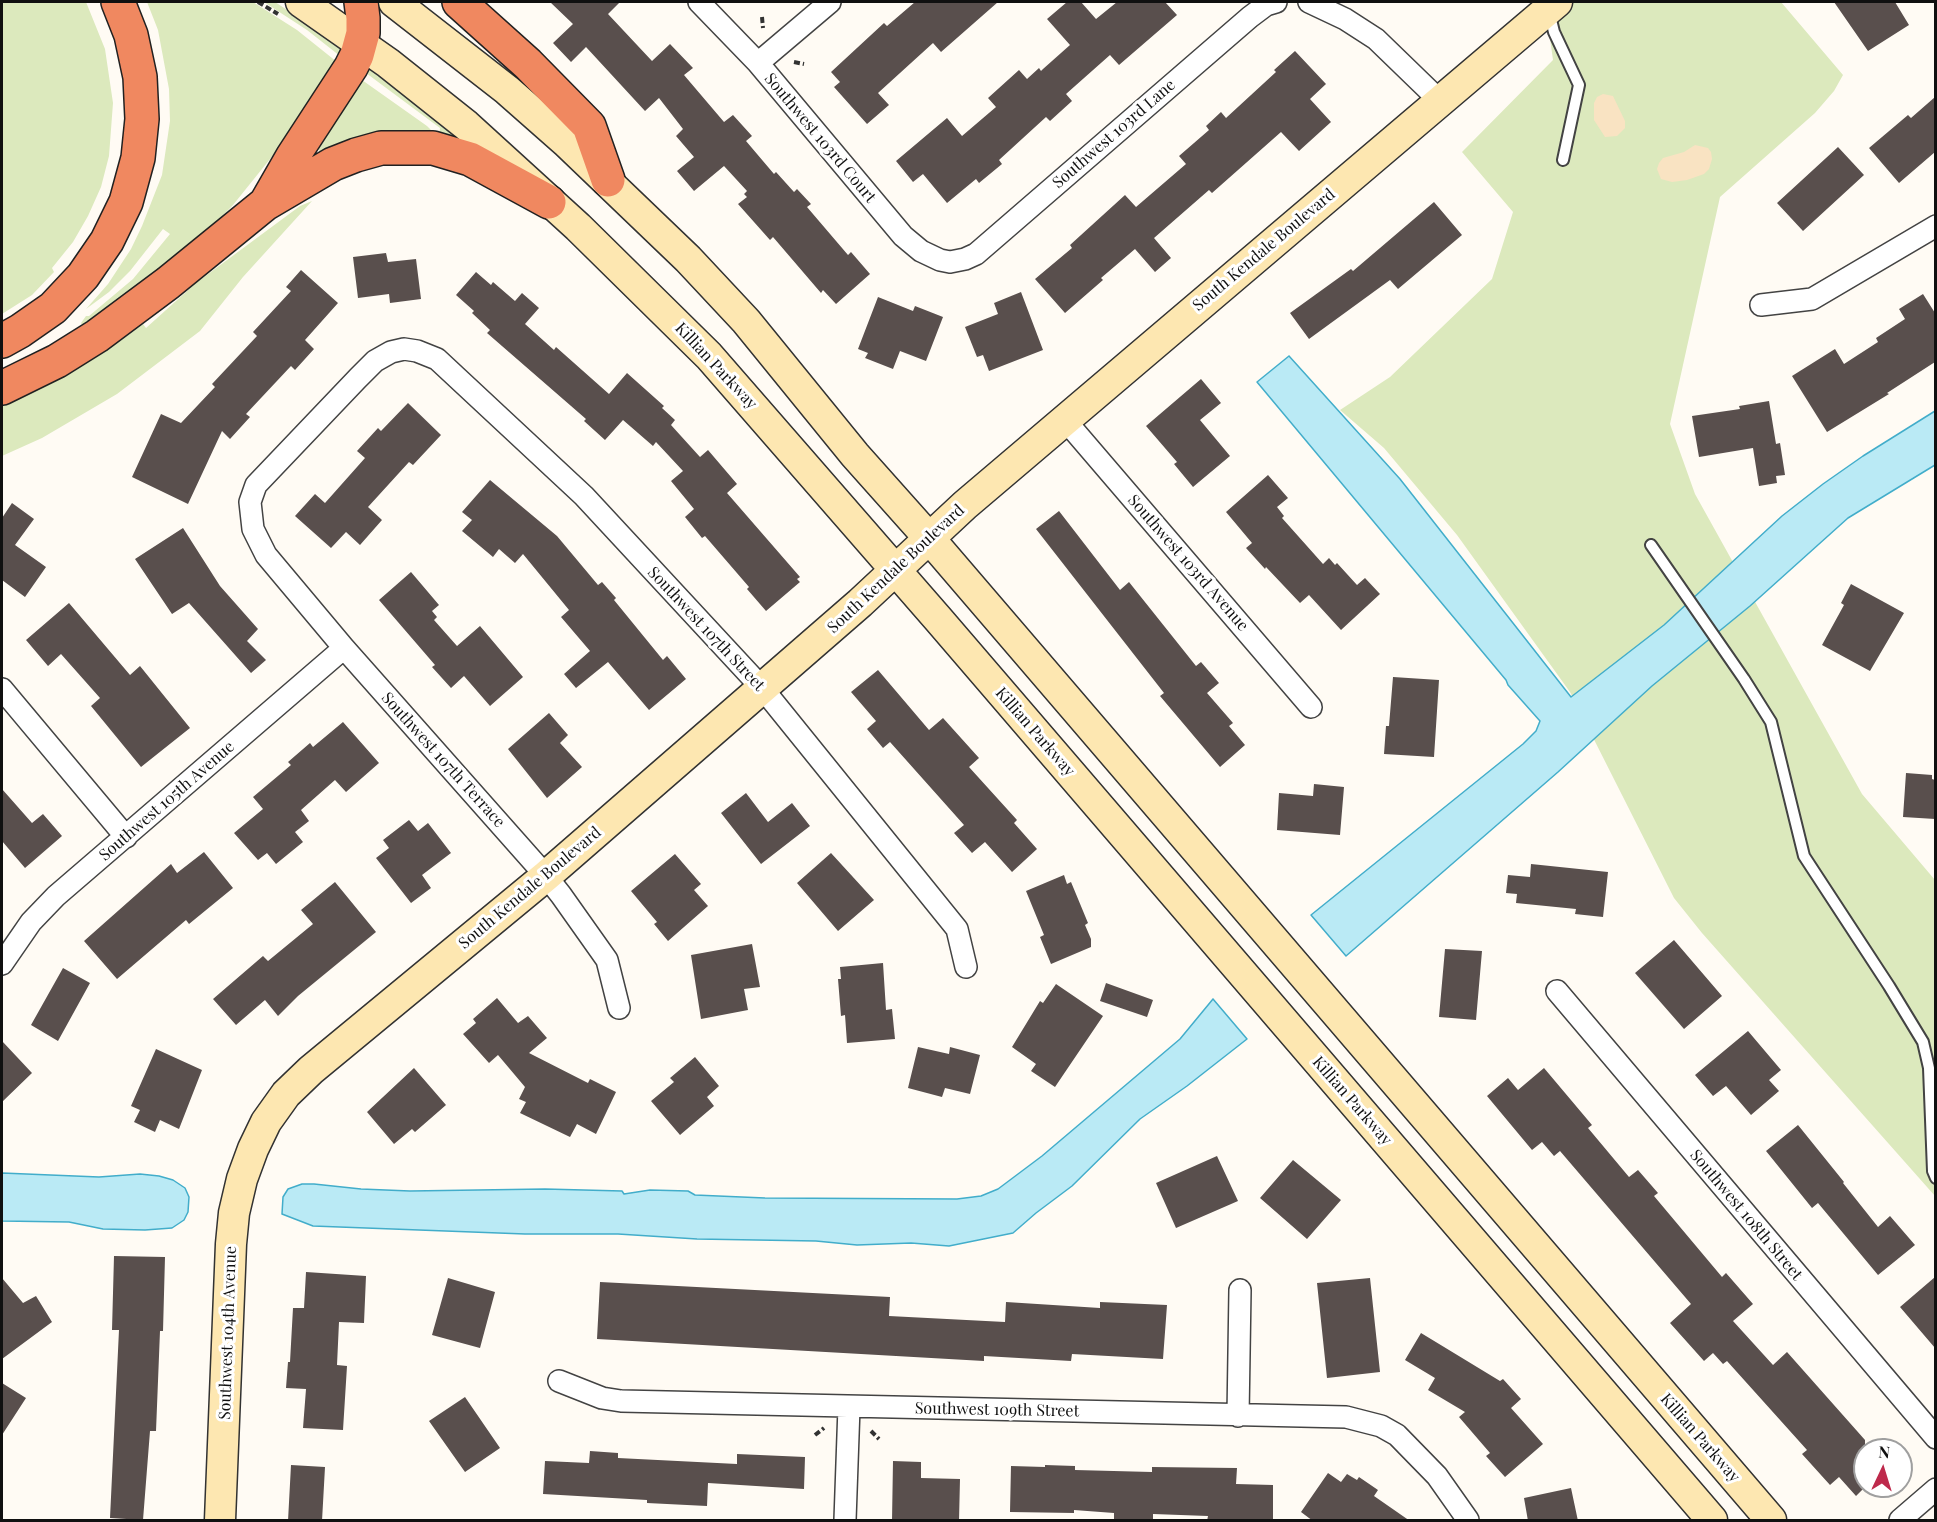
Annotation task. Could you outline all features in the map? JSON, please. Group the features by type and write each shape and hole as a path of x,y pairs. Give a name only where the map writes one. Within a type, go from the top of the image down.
{"highway":[{"path":"2,341 53,308 83,276 107,242 126,202 138,158 142,119 140,77 131,35 118,2"},
{"path":"265,204 293,156 347,76 361,44 363,18 361,2"},
{"path":"459,2 528,64 589,126 608,180"},
{"path":"2,388 57,361 97,336 168,283 265,204 333,164 356,155 381,148 433,148 470,159 549,202"}],"main road":[{"name":"Killian Parkway","path":"301,2 388,63 466,126 627,273 709,356 939,620 1712,1521"},
{"name":"Killian Parkway","path":"394,2 507,90 608,180 688,259 746,321 855,455 929,538 1772,1521"},
{"name":"South Kendale Boulevard","path":"253,1149 275,1108 298,1081 546,876 763,689 929,538 1065,420 1552,5"},
{"name":"Southwest 104th Avenue","path":"220,1521 232,1229 242,1179 253,1149"}],"street":[{"name":"Southwest 103rd Court","path":"699,2 758,63 903,236 921,251 950,262"},
{"path":"758,63 830,2"},
{"name":"Southwest 103rd Lane","path":"950,262 965,260 976,254 1250,17 1266,5 1276,2"},
{"path":"1310,2 1345,19 1376,39 1440,101"},
{"path":"1761,305 1812,299 1935,226"},
{"name":"Southwest 107th Street","path":"251,520 251,496 259,481 375,361 391,352 404,349 423,352 437,358 584,496 763,689 957,928 966,966"},
{"name":"Southwest 103rd Avenue","path":"1065,420 1311,707"},
{"name":"Southwest 107th Terrace","path":"251,520 256,537 266,555 344,648 546,876 607,960 619,1008"},
{"name":"Southwest 105th Avenue","path":"2,964 31,922 56,896 344,648"},
{"path":"2,689 126,837"},
{"name":"Southwest 108th Street","path":"1557,991 1935,1438"},
{"path":"1238,1416 1240,1290"},
{"name":"Southwest 109th Street","path":"559,1381 611,1400 1335,1417 1367,1421 1397,1435 1424,1461 1448,1490 1468,1521"},
{"path":"845,1521 849,1407"},
{"path":"1900,1521 1935,1489"}],"lane":[{"path":"1552,5 1554,32 1579,85 1563,160"},
{"path":"1651,545 1720,643 1771,722 1804,856 1923,1042 1929,1068 1935,1178"}],"path":[{"path":"762,17 763,28"},
{"path":"793,62 804,64"},
{"path":"815,1435 824,1428"},
{"path":"871,1431 879,1439"}],"green space":[{"path":"2,2 86,2 105,49 113,103 109,156 101,187 88,216 73,242 52,268 54,272 32,295 2,314"},
{"path":"147,2 253,2 297,30 337,62 299,123 233,205 199,240 87,332 81,323 86,316 89,316 133,279 170,234 163,229 130,271 109,292 86,309 108,284 131,249 162,175 170,121 169,89 158,30"},
{"path":"264,2 275,2 330,38 341,46 340,56 307,30"},
{"path":"1545,2 1781,2 1843,75 1834,91 1815,113 1720,197 1670,424 1695,494 1862,794 1935,880 1935,1196 1702,933 1674,898 1570,692 1457,535 1384,448 1340,410 1390,377 1492,279 1513,212 1462,152 1553,60"},
{"path":"369,69 397,88 454,135 454,138 439,136 440,128 366,73"},
{"path":"362,80 427,126 431,130 431,135 320,153 319,145"},
{"path":"312,201 243,277 200,331 117,394 42,438 2,456 2,401 116,338 120,341 143,324 146,328 196,283 300,206"}],"sand":[{"path":"1603,94 1613,96 1625,121 1625,128 1617,136 1605,137 1594,120 1594,103 1597,97"},
{"path":"1695,145 1708,148 1711,152 1712,159 1709,169 1704,174 1672,182 1661,179 1657,169 1663,158 1684,152"}],"water":[{"path":"1289,356 1400,479 1571,697 1664,625 1782,516 1863,456 1935,411 1935,465 1848,518 1750,606 1652,686 1558,772 1346,956 1311,915 1523,744 1536,731 1540,721 1257,382"},
{"path":"1213,999 1247,1039 1140,1119 1072,1186 1013,1233 949,1246 911,1243 857,1245 816,1241 697,1239 618,1234 525,1234 313,1226 282,1214 283,1197 288,1189 302,1184 410,1191 545,1189 622,1191 624,1194 650,1190 688,1191 695,1195 765,1198 957,1199 981,1196 998,1189 1042,1156 1180,1039"},
{"path":"2,1173 99,1177 140,1174 159,1176 173,1180 185,1188 189,1197 188,1212 184,1220 172,1228 145,1230 103,1229 69,1222 2,1221"}],"building":[{"path":"550,2 620,2 608,14 652,61 670,44 693,68 684,75 724,122 733,115 752,136 746,141 774,174 776,172 794,192 797,189 811,204 807,207 848,255 851,252 870,274 836,304 823,290 821,293 773,237 770,240 738,204 747,197 744,194 747,191 724,166 694,191 677,171 694,157 676,136 683,129 659,98 645,111 586,47 571,62 553,43 573,24"},
{"path":"915,2 998,2 941,52 933,43 878,93 889,105 867,124 834,87 840,82 831,72 884,23 887,26"},
{"path":"1067,2 1081,2 1096,19 1117,2 1165,2 1177,15 1119,65 1110,55 1066,94 1072,101 1050,121 1046,117 999,160 1002,164 979,183 976,179 947,203 923,174 913,182 896,161 947,118 962,136 996,107 988,98 1019,70 1027,79 1039,68 1041,71 1070,45 1047,19"},
{"path":"1834,2 1895,2 1909,25 1868,51"},
{"path":"1295,51 1326,84 1310,99 1331,122 1299,151 1281,132 1212,193 1209,190 1154,238 1171,258 1155,272 1135,249 1065,313 1035,279 1072,248 1070,245 1125,195 1136,207 1186,164 1179,156 1209,130 1206,126 1221,112 1226,118 1276,72 1274,70"},
{"path":"1935,97 1935,152 1899,183 1869,148 1908,115 1911,118"},
{"path":"1838,147 1864,175 1803,231 1777,203"},
{"path":"1434,202 1462,235 1398,289 1390,280 1309,339 1290,313 1351,269 1353,271"},
{"path":"386,253 388,262 416,259 421,299 390,303 389,294 358,298 353,257"},
{"path":"301,270 338,303 305,340 314,349 295,370 291,366 246,414 250,417 230,439 222,431 188,504 132,477 161,414 181,423 215,387 212,384 257,336 253,332 291,291 286,287"},
{"path":"476,272 491,285 493,282 515,301 522,293 539,308 525,324 554,350 556,347 609,394 627,373 664,406 662,408 675,420 671,425 700,457 708,450 737,484 727,493 800,577 797,579 800,582 766,611 747,589 749,587 705,536 702,538 685,517 694,509 671,481 683,471 656,442 653,446 623,420 605,440 584,421 586,419 487,333 490,330 456,295"},
{"path":"1021,292 1043,350 989,371 983,355 977,357 965,327 998,314 994,303"},
{"path":"1923,294 1935,313 1935,362 1887,393 1889,394 1827,432 1792,376 1835,349 1844,364 1878,342 1876,338 1905,319 1899,309"},
{"path":"878,297 913,311 915,306 943,317 926,361 900,351 893,369 865,358 868,353 858,349"},
{"path":"1201,379 1221,403 1200,420 1230,456 1193,487 1174,464 1177,462 1146,426"},
{"path":"1769,401 1776,444 1780,443 1785,475 1776,476 1777,483 1759,486 1753,448 1699,457 1692,416 1740,409 1739,406"},
{"path":"408,403 441,435 413,465 409,462 368,507 382,520 360,545 346,532 331,548 295,516 315,494 325,503 365,458 357,451 378,428 381,431"},
{"path":"1268,475 1288,498 1277,507 1284,516 1282,518 1323,564 1329,558 1335,565 1337,563 1357,585 1365,578 1380,594 1341,630 1309,595 1300,603 1266,567 1265,569 1246,548 1252,543 1226,512"},
{"path":"490,480 557,536 598,585 602,582 616,598 614,600 663,660 667,656 686,679 649,710 608,662 576,688 564,674 590,651 561,617 569,610 523,554 515,563 499,549 493,557 462,531 472,520 462,512"},
{"path":"12,503 34,519 15,545 46,567 25,597 2,580 2,518"},
{"path":"1059,511 1120,590 1129,582 1196,666 1201,662 1219,683 1207,693 1233,723 1229,726 1245,745 1220,767 1160,696 1164,693 1036,529"},
{"path":"183,528 220,586 258,629 247,641 266,660 251,673 189,603 172,614 135,559"},
{"path":"411,572 439,605 432,611 437,617 434,620 457,646 480,626 523,677 490,706 464,676 451,688 432,667 435,665 379,600"},
{"path":"1851,584 1904,613 1870,671 1822,645 1844,605 1841,603"},
{"path":"69,603 130,675 140,666 190,728 141,767 91,706 100,698 61,654 48,666 26,640"},
{"path":"878,670 929,730 943,718 979,758 969,767 1017,820 1014,823 1037,849 1012,872 985,842 972,853 954,833 964,825 890,742 883,748 867,729 876,721 851,692"},
{"path":"1393,677 1439,680 1434,757 1384,754"},
{"path":"549,713 568,735 560,743 582,767 547,798 508,749"},
{"path":"343,722 379,763 346,792 335,780 301,810 309,821 295,832 303,842 276,864 267,853 258,860 234,833 263,809 253,797 291,765 288,762 310,743 313,747"},
{"path":"1906,773 1932,775 1932,779 1935,780 1935,819 1903,817"},
{"path":"1314,784 1344,787 1340,835 1277,830 1279,793 1313,796"},
{"path":"2,789 32,823 43,814 62,836 25,868 2,841"},
{"path":"746,793 768,822 792,803 810,826 761,864 721,813"},
{"path":"409,820 418,831 428,823 451,853 422,875 431,888 411,903 376,858 389,848 383,840"},
{"path":"204,852 233,888 189,924 186,920 117,979 84,941 171,864 177,873"},
{"path":"831,853 874,900 838,931 797,883"},
{"path":"675,854 701,884 694,890 708,906 668,941 654,924 657,922 631,891"},
{"path":"1531,864 1608,872 1603,917 1575,914 1576,909 1516,903 1517,894 1506,893 1508,875 1530,877"},
{"path":"1064,875 1067,884 1071,882 1088,923 1085,925 1091,939 1091,947 1051,964 1040,937 1044,935 1026,891"},
{"path":"335,882 376,932 298,996 278,1016 265,1000 236,1025 213,999 263,956 268,961 313,924 301,910"},
{"path":"1674,940 1722,996 1684,1029 1635,973"},
{"path":"752,944 760,987 744,989 748,1010 701,1019 691,955"},
{"path":"1445,949 1482,951 1476,1020 1439,1017"},
{"path":"883,963 886,1010 892,1009 895,1039 847,1043 845,1015 841,1016 838,979 841,979 840,967"},
{"path":"63,968 90,983 58,1041 31,1025"},
{"path":"1106,983 1153,1000 1147,1017 1100,1001"},
{"path":"1056,984 1103,1016 1055,1087 1031,1071 1036,1064 1012,1047 1040,1001 1043,1003"},
{"path":"497,998 518,1023 528,1016 547,1038 529,1053 588,1083 590,1079 616,1092 596,1134 577,1124 570,1137 520,1113 526,1102 519,1099 525,1087 498,1055 489,1063 463,1034 476,1023 473,1019"},
{"path":"1748,1031 1781,1070 1769,1080 1779,1091 1751,1115 1726,1086 1713,1096 1695,1075"},
{"path":"2,1041 32,1073 2,1102"},
{"path":"918,1047 949,1054 950,1047 980,1055 970,1094 945,1088 942,1097 908,1088"},
{"path":"156,1049 202,1070 179,1129 160,1120 155,1132 134,1122 140,1110 131,1106"},
{"path":"695,1057 719,1086 707,1097 714,1106 680,1135 651,1101 674,1082 670,1078"},
{"path":"414,1068 446,1105 415,1132 412,1129 394,1144 367,1112"},
{"path":"1544,1068 1592,1125 1588,1128 1629,1177 1638,1170 1658,1193 1654,1196 1722,1277 1726,1273 1753,1304 1733,1321 1773,1365 1787,1352 1863,1438 1853,1438 1853,1493 1839,1477 1830,1485 1802,1454 1807,1450 1727,1361 1723,1364 1713,1353 1704,1361 1670,1323 1691,1304 1560,1151 1554,1156 1542,1142 1532,1150 1487,1096 1508,1078 1518,1090"},
{"path":"1798,1125 1878,1227 1890,1216 1915,1245 1878,1275 1818,1203 1812,1208 1766,1151"},
{"path":"1217,1156 1238,1201 1176,1228 1156,1183"},
{"path":"1293,1160 1341,1200 1307,1239 1260,1198"},
{"path":"114,1256 165,1257 163,1331 160,1331 156,1431 150,1431 143,1520 110,1518 119,1330 112,1330"},
{"path":"306,1272 366,1276 364,1323 339,1322 337,1365 347,1366 343,1430 303,1428 306,1389 286,1388 293,1308 304,1308"},
{"path":"1935,1277 1935,1348 1900,1307"},
{"path":"2,1278 23,1303 36,1296 52,1322 2,1359"},
{"path":"448,1278 495,1292 480,1348 432,1335"},
{"path":"1370,1278 1380,1372 1327,1378 1317,1283"},
{"path":"600,1282 890,1297 889,1316 1005,1322 1006,1302 1100,1308 1100,1302 1167,1305 1163,1359 1072,1354 1071,1361 984,1356 984,1361 597,1339"},
{"path":"1421,1333 1500,1381 1503,1379 1521,1399 1511,1408 1543,1444 1505,1477 1486,1456 1490,1453 1459,1417 1465,1412 1428,1390 1435,1378 1405,1360"},
{"path":"2,1383 26,1398 2,1435"},
{"path":"465,1397 500,1448 465,1472 429,1421"},
{"path":"590,1451 618,1453 618,1458 737,1464 737,1454 805,1457 804,1489 708,1483 707,1506 543,1494 545,1461 589,1463"},
{"path":"893,1461 921,1462 921,1478 960,1479 959,1521 892,1521"},
{"path":"291,1465 325,1467 322,1521 288,1521"},
{"path":"1045,1465 1075,1466 1075,1470 1152,1472 1152,1467 1237,1468 1236,1484 1273,1485 1273,1520 1207,1521 1208,1516 1153,1514 1153,1521 1114,1521 1114,1513 1074,1510 1074,1513 1010,1512 1011,1466 1045,1467"},
{"path":"1328,1473 1341,1482 1347,1474 1357,1480 1359,1477 1378,1490 1374,1496 1410,1521 1313,1521 1301,1512"},
{"path":"1571,1488 1578,1521 1528,1521 1524,1498"}]}
